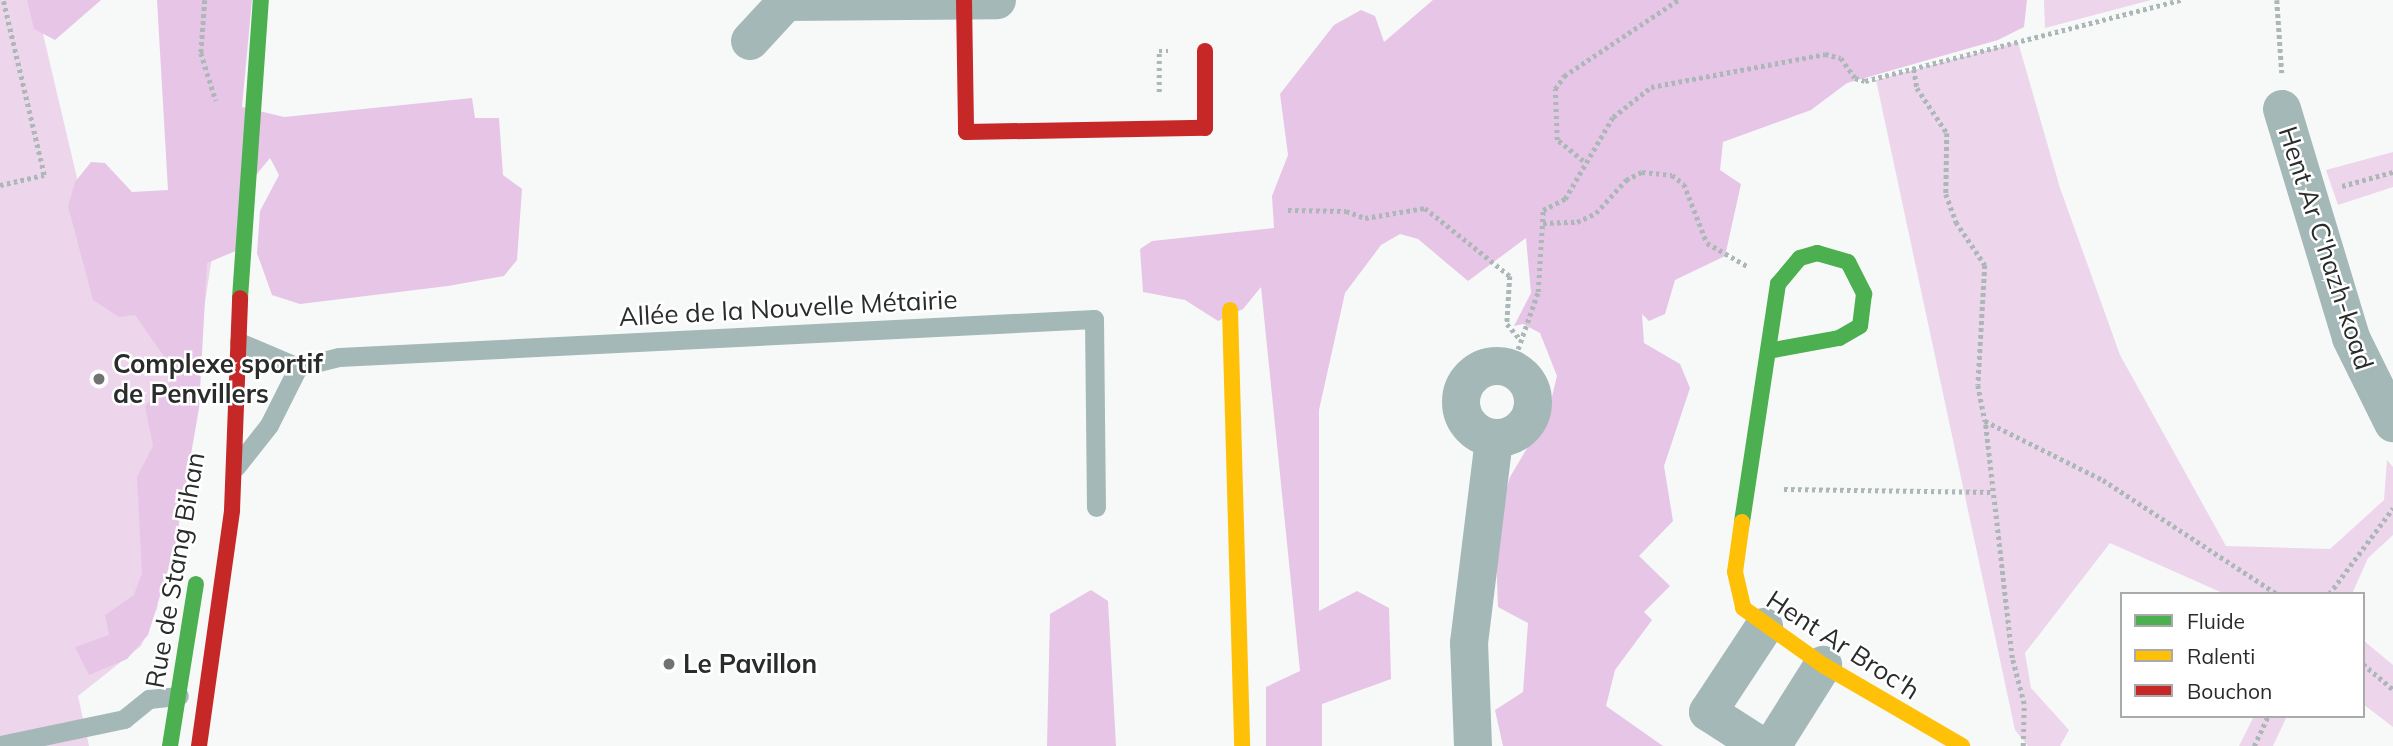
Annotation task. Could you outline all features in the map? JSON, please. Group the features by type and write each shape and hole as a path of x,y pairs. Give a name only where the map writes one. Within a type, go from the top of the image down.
{"street":[{"name":"Rue de Stang Bihan","path":"170,746 192,698 233,471 233,404 261,0"},
{"path":"964,0 966,132 1205,128 1205,51"},
{"path":"750,41 786,2 997,0"},
{"name":"Hent Ar C'hazh-koad","path":"2282,109 2361,367 2393,423"},
{"path":"1768,351 1852,334 1865,310 1860,278 1834,254 1800,258 1778,284"},
{"name":"Hent Ar Broc'h","path":"1778,284 1736,587 1749,617 1823,665 1962,746"},
{"path":"1230,310 1242,746"},
{"path":"1516,355 1528,384 1532,406 1523,427 1494,439 1470,428 1462,393 1486,368 1516,355"},
{"name":"Rue de Stang Bihan","path":"213,481 233,404"},
{"path":"1473,746 1469,643 1494,439"},
{"name":"Rue de Stang Bihan","path":"199,561 192,698 199,746"},
{"name":"Hent Ar Broc'h","path":"1740,740 1708,712 1764,627"},
{"name":"Hent Ar Broc'h","path":"1772,746 1823,665"}],"lane":[{"name":"Allée de la Nouvelle Métairie","path":"298,367 339,357 1094,319 1096,507"},
{"path":"233,471 269,425 298,367 239,342"},
{"path":"0,745 124,719 149,699 192,698"}],"path":[{"path":"0,186 44,175 3,0"},
{"path":"205,0 200,36 208,84 227,116 253,135"},
{"path":"1583,161 1557,140 1555,89 1564,76 1678,0"},
{"path":"1516,355 1538,292 1543,210 1565,199 1583,161 1613,117 1651,86 1825,54 1841,58 1854,78 1865,81 2181,0"},
{"path":"2277,0 2282,109"},
{"path":"1914,69 1917,88 1947,133 1946,194 1956,222 1985,265 1978,385 2012,658 2024,704 2023,746"},
{"path":"1543,223 1577,222 1596,213 1626,180 1642,172 1672,175 1684,184 1707,243 1778,284"},
{"path":"2308,195 2393,172"},
{"path":"1288,210 1346,211 1365,218 1425,208 1510,276 1507,324 1516,355"},
{"path":"1984,421 2103,480 2274,592"},
{"path":"1749,488 1993,492"},
{"path":"2330,592 2393,508"},
{"path":"2365,666 2393,689"},
{"path":"2254,746 2267,718"}],"shaded area":[{"name":"Complexe sportif de Penvillers","path":"0,0 35,0 81,195 215,238 157,609 141,646 78,696 89,746 0,746"},
{"path":"27,0 101,0 55,40 34,29"},
{"path":"157,0 252,0 242,107 284,117 472,98 475,118 499,118 503,175 522,189 517,260 504,276 448,286 300,304 272,295 257,253 260,211 279,175 270,158 243,191 238,250 207,263 199,408 175,547 148,635 127,659 89,675 75,647 109,635 105,615 134,595 142,573 137,477 153,446 145,406 177,375 135,315 119,317 93,300 68,206 75,182 91,162 105,163 132,192 168,190"},
{"path":"1433,0 2027,0 2024,27 1998,40 1847,83 1811,110 1723,142 1720,170 1741,184 1725,256 1675,280 1665,314 1649,321 1642,314 1644,343 1680,364 1690,388 1664,466 1673,521 1639,556 1670,586 1644,612 1652,620 1615,670 1606,706 1663,746 1503,746 1495,710 1523,692 1528,623 1498,607 1495,527 1510,477 1548,413 1557,376 1540,333 1523,324 1514,326 1531,293 1526,238 1468,281 1418,239 1400,234 1381,245 1345,293 1319,410 1319,611 1357,591 1389,608 1391,679 1322,704 1322,746 1266,746 1266,687 1300,671 1261,287 1243,309 1218,321 1185,300 1143,292 1140,249 1152,241 1274,228 1272,196 1288,155 1280,94 1334,25 1361,10 1375,16 1384,42"},
{"path":"2044,0 2151,0 2045,28"},
{"path":"2018,42 2060,188 2120,355 2226,546 2330,549 2384,500 2387,460 2393,467 2393,535 2368,558 2353,592 2220,592 2110,543 2025,653 2031,688 2069,730 2060,746 2028,746 2015,730 1876,80"},
{"path":"2393,152 2393,187 2338,205 2326,170"},
{"path":"1091,590 1108,601 1116,746 1047,746 1050,614"},
{"path":"2365,642 2393,665 2393,727 2365,706"},
{"path":"2253,718 2286,718 2273,746 2239,746"}],"traffic: fast":[{"path":"240,298 261,0"},
{"path":"1742,522 1778,284 1800,258 1817,253 1848,262 1864,294 1860,326 1839,338 1768,351"},
{"path":"170,746 196,584"}],"traffic: slow":[{"path":"1230,310 1242,746"},
{"path":"1742,522 1735,572 1743,608 1823,665 1962,746"}],"traffic: jam":[{"path":"964,0 966,132 1205,128 1205,51"},
{"path":"199,746 232,510 240,298"}],"place":[{"name":"Complexe sportif de Penvillers","path":"99,379"},
{"name":"Le Pavillon","path":"669,664"}]}
